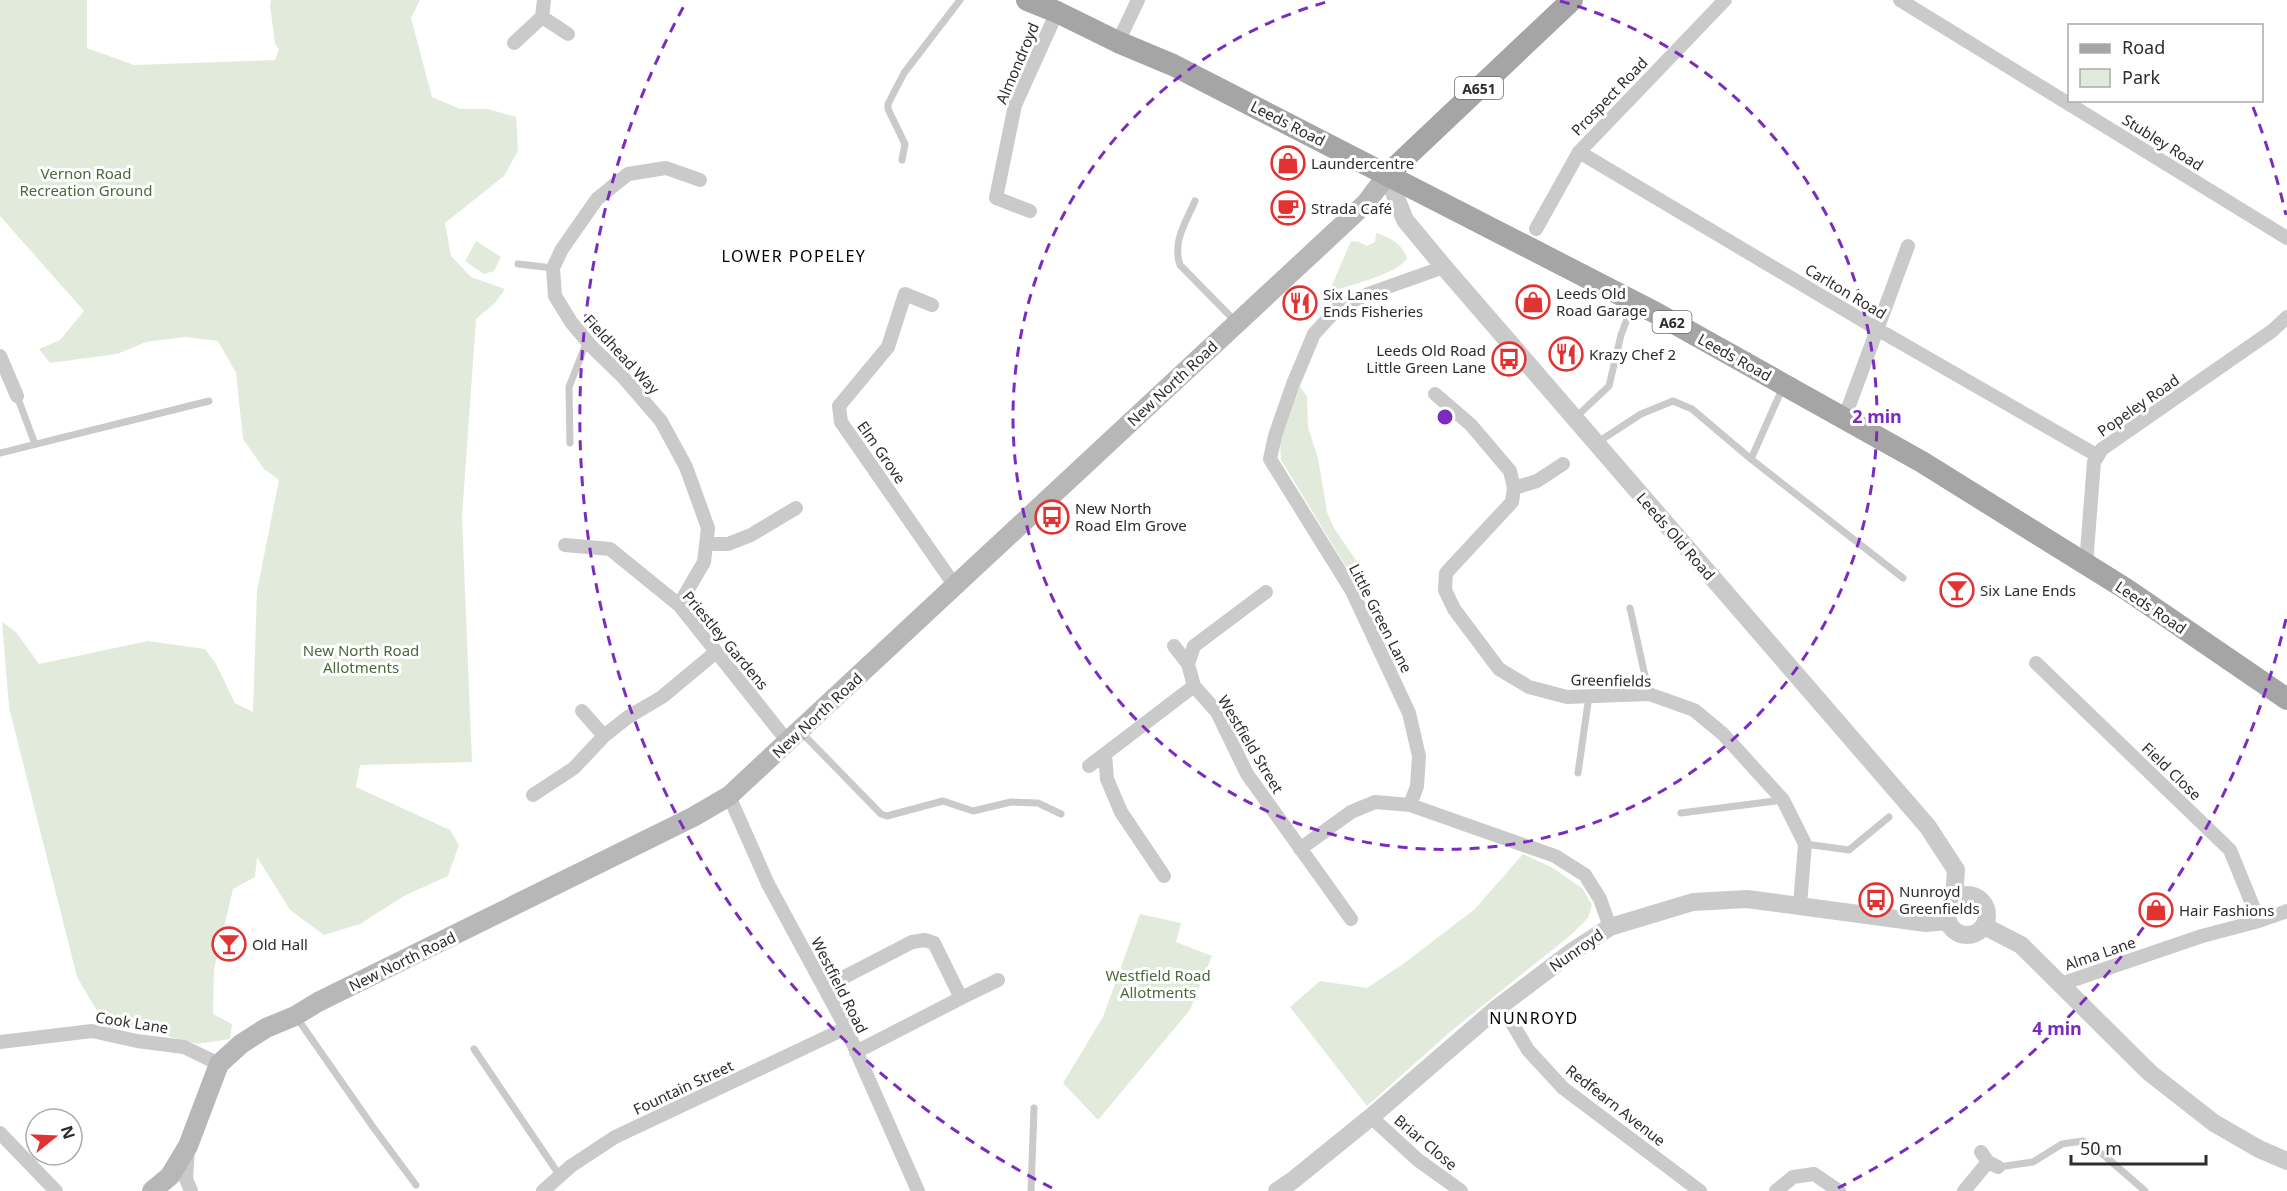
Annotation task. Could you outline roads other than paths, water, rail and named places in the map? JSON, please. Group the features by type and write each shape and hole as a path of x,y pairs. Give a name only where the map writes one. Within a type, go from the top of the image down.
{"main road":[{"name":"Leeds Road","path":"1027,0 1173,65 1633,301 1922,462 2126,589 2287,699"},
{"name":"A651","path":"1387,176 1572,0"},
{"name":"New North Road","path":"155,1188 170,1176 188,1146 219,1064 241,1044 266,1028 295,1016 318,1002 693,817 729,796 1366,203 1387,176"}],"street":[{"path":"514,43 542,17 544,0"},
{"path":"1118,42 1138,0"},
{"name":"Prospect Road","path":"1536,229 1579,152 1725,0"},
{"name":"Stubley Road","path":"1900,0 2287,238"},
{"name":"Almondroyd","path":"1030,211 996,198 1015,105 1057,12"},
{"path":"542,17 568,34"},
{"name":"Carlton Road","path":"1579,152 1877,329 2098,456"},
{"path":"553,268 562,249 597,199 628,174 666,168 700,180"},
{"name":"Leeds Old Road","path":"1387,176 1405,220 1444,267 1928,827 1956,870 1954,899 1947,909 1948,921"},
{"path":"1844,419 1908,246"},
{"name":"Little Green Lane","path":"1410,805 1417,786 1419,756 1409,713 1352,591 1270,459 1275,436 1293,384 1314,334 1319,328 1338,308 1368,294 1444,267"},
{"name":"Fieldhead Way","path":"553,268 555,296 571,322 623,376 661,421 686,467 708,528 704,562 679,605"},
{"name":"Elm Grove","path":"932,305 905,294 888,347 838,406 842,422 955,586"},
{"name":"Popeley Road","path":"2086,564 2094,462 2102,449 2272,331 2287,317"},
{"path":"0,356 17,396"},
{"path":"1435,394 1471,425 1510,471 1514,488 1537,481 1563,464"},
{"name":"Greenfields","path":"1514,488 1512,502 1446,573 1445,590 1455,609 1499,669 1529,687 1568,697 1649,694 1694,710 1723,734 1782,800 1805,844"},
{"path":"706,544 728,544 752,535 796,508"},
{"name":"Priestley Gardens","path":"565,545 610,549 679,605 716,652 794,736"},
{"path":"1188,664 1194,646 1266,592"},
{"name":"Westfield Street","path":"1174,646 1188,664 1194,686 1217,712 1247,774 1351,920"},
{"path":"533,795 574,768 604,736 628,717 662,697 716,652"},
{"name":"Field Close","path":"2036,663 2230,850 2259,921"},
{"path":"1089,766 1194,686"},
{"path":"582,711 604,736"},
{"path":"1104,754 1107,779 1121,812 1164,876"},
{"name":"Westfield Road","path":"729,796 768,884 846,1028 918,1191"},
{"path":"1300,849 1351,813 1375,802 1410,805 1555,856 1585,875 1600,899 1610,927"},
{"path":"1800,905 1805,844"},
{"path":"1948,921 1957,933 1972,934 1984,926 1987,912 1981,900 1968,894 1954,899"},
{"name":"Nunroyd","path":"1277,1191 1371,1117 1496,1009 1573,951 1610,927 1693,902 1747,899 1926,923 1948,921"},
{"name":"Alma Lane","path":"2061,984 2202,936 2287,911"},
{"path":"1984,926 2021,945 2150,1073 2214,1123 2259,1149 2287,1161"},
{"path":"825,987 912,942 926,940 934,944 961,998"},
{"path":"856,1052 998,980"},
{"name":"Redfearn Avenue","path":"1496,1009 1512,1023 1528,1050 1563,1088 1700,1191"},
{"name":"Fountain Street","path":"543,1191 571,1166 615,1137 846,1028"},
{"name":"Cook Lane","path":"0,1042 92,1031 137,1041 184,1047 219,1064"},
{"name":"Briar Close","path":"1371,1117 1418,1160 1461,1191"},
{"path":"0,1133 56,1191"},
{"path":"188,1146 186,1179 190,1191"},
{"path":"1964,1191 1989,1160"},
{"path":"1776,1191 1793,1177 1814,1174 1839,1191"}],"lane":[{"path":"902,160 905,144 888,109 888,104 904,73 960,0"},
{"path":"1195,201 1177,242 1176,253 1180,265 1237,323"},
{"path":"518,264 553,268"},
{"path":"1574,418 1609,386 1621,335 1633,301"},
{"path":"570,443 570,387 587,341"},
{"path":"1751,459 1784,385"},
{"path":"17,396 35,444"},
{"path":"0,453 209,401"},
{"path":"1596,443 1641,414 1673,401 1692,409 1751,459 1903,578"},
{"path":"1630,608 1649,694"},
{"path":"1578,773 1589,696"},
{"path":"794,736 881,814 887,816 943,801 973,811 1011,802 1038,803 1061,814"},
{"path":"1681,813 1782,800"},
{"path":"1805,844 1849,849 1889,817"},
{"path":"295,1016 417,1185"},
{"path":"474,1049 560,1176"},
{"path":"1030,1191 1034,1108"},
{"path":"1989,1160 2032,1162 2062,1144 2084,1141 2145,1191"}],"place":[{"name":"Laundercentre","path":"1288,163"},
{"name":"Strada Café","path":"1288,208"},
{"name":"Leeds Old Road Garage","path":"1533,302"},
{"name":"Six Lanes Ends Fisheries","path":"1300,303"},
{"name":"Krazy Chef 2","path":"1566,354"},
{"name":"Leeds Old Road Little Green Lane","path":"1509,359"},
{"name":"New North Road Elm Grove","path":"1052,517"},
{"name":"Six Lane Ends","path":"1957,590"},
{"name":"Nunroyd Greenfields","path":"1876,900"},
{"name":"Hair Fashions","path":"2156,910"},
{"name":"Old Hall","path":"229,944"}],"district":[{"name":"LOWER POPELEY","path":"794,256"},
{"name":"NUNROYD","path":"1534,1018"}],"park label":[{"name":"Vernon Road Recreation Ground","path":"86,182"},
{"name":"New North Road Allotments","path":"361,658"},
{"name":"Westfield Road Allotments","path":"1158,984"}]}
